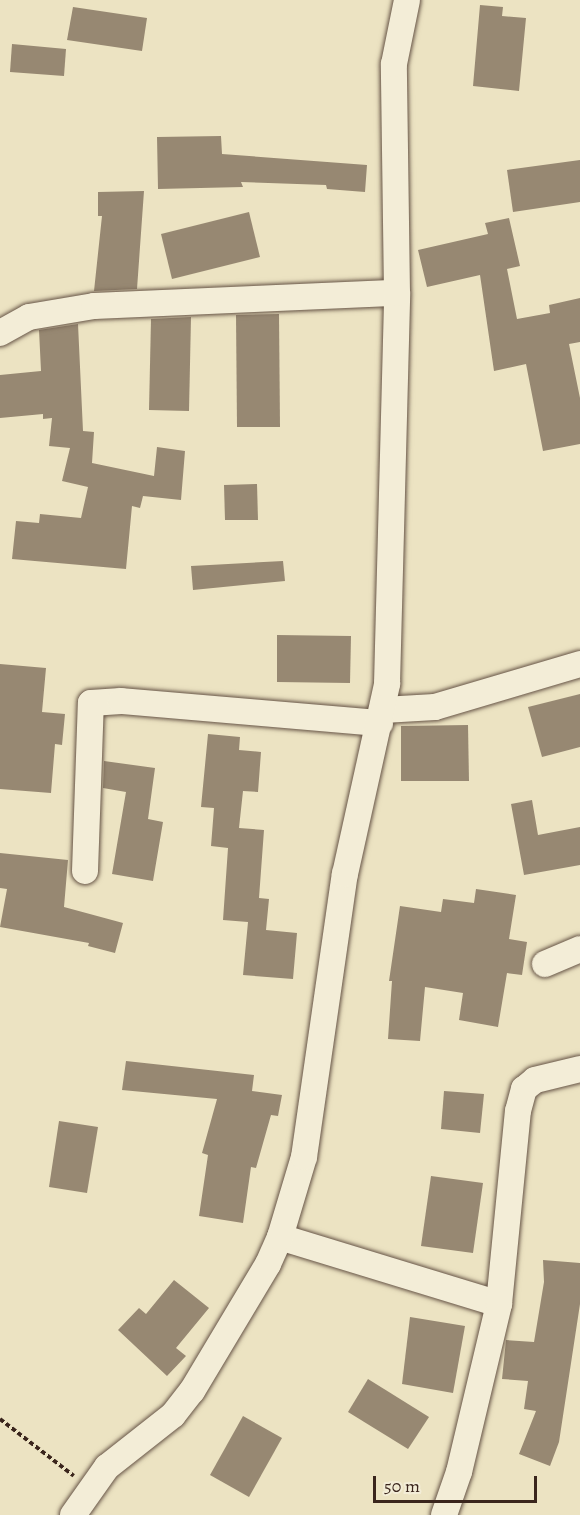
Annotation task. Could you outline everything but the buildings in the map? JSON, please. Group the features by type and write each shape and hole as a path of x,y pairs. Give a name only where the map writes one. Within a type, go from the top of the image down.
{"street":[{"path":"73,1515 89,1488 107,1467 173,1415 192,1391 280,1237 304,1157 345,874 382,716 393,584 397,293 394,64 407,0"},
{"path":"0,333 29,317 94,306 397,293"},
{"path":"85,871 91,703 122,701 382,716 435,706 580,664"},
{"path":"545,964 580,949"},
{"path":"444,1515 459,1472 499,1304 518,1111 524,1089 535,1080 580,1069"},
{"path":"280,1237 499,1304"}],"path":[{"path":"0,1419 89,1488"}]}
